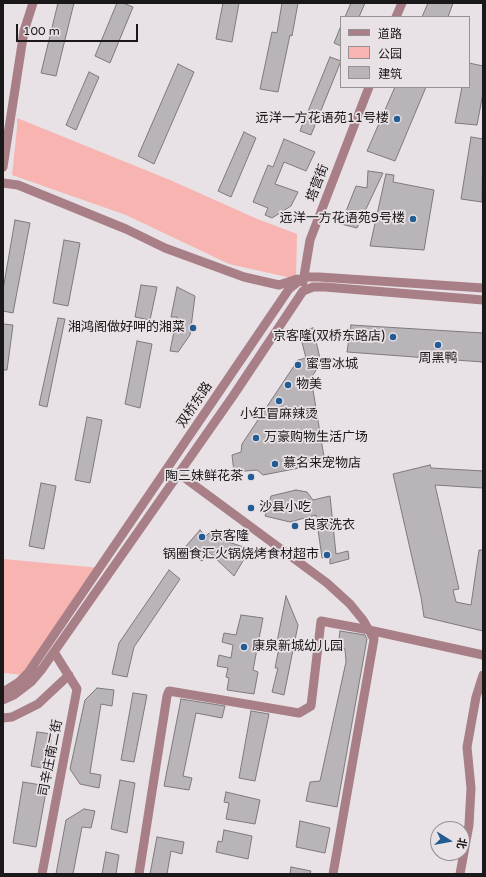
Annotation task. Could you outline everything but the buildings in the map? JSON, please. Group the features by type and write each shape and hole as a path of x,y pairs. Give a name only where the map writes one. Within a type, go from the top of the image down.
{"street":[{"path":"3,167 24,31 33,3"},
{"path":"396,16 402,3"},
{"name":"塔营街","path":"303,291 310,240 369,88"},
{"path":"3,183 18,185 126,229 165,248 244,277 279,285 304,277 353,278 483,288"},
{"name":"双桥东路","path":"3,692 19,682 28,673 289,289 304,277"},
{"path":"303,291 325,287 483,300"},
{"name":"双桥东路","path":"3,700 14,695 31,682 54,652 233,396 303,291"},
{"path":"178,473 327,583 350,604 363,620 374,639 333,874"},
{"path":"139,874 169,691 299,713 311,706 321,621 483,655"},
{"name":"司辛庄南二街","path":"42,874 77,689 54,652"},
{"path":"3,718 12,717 38,704 69,675"},
{"path":"460,874 469,825 471,788 466,747 476,696 483,675"}],"green space":[{"path":"17,118 170,180 255,218 297,234 296,279 229,264 126,215 12,175"},
{"path":"3,559 100,568 24,675 3,673"}],"place":[{"name":"远洋一方花语苑11号楼","path":"397,119"},
{"name":"远洋一方花语苑9号楼","path":"413,219"},
{"name":"湘鸿阁做好呷的湘菜","path":"193,328"},
{"name":"京客隆(双桥东路店)","path":"393,337"},
{"name":"周黑鸭","path":"438,345"},
{"name":"蜜雪冰城","path":"298,365"},
{"name":"物美","path":"288,385"},
{"name":"小红冒麻辣烫","path":"279,401"},
{"name":"万豪购物生活广场","path":"256,438"},
{"name":"慕名来宠物店","path":"275,464"},
{"name":"陶三妹鲜花茶","path":"251,477"},
{"name":"沙县小吃","path":"251,508"},
{"name":"良家洗衣","path":"295,526"},
{"name":"京客隆","path":"202,537"},
{"name":"锅圈食汇火锅烧烤食材超市","path":"327,555"},
{"name":"康泉新城幼儿园","path":"244,647"}]}
